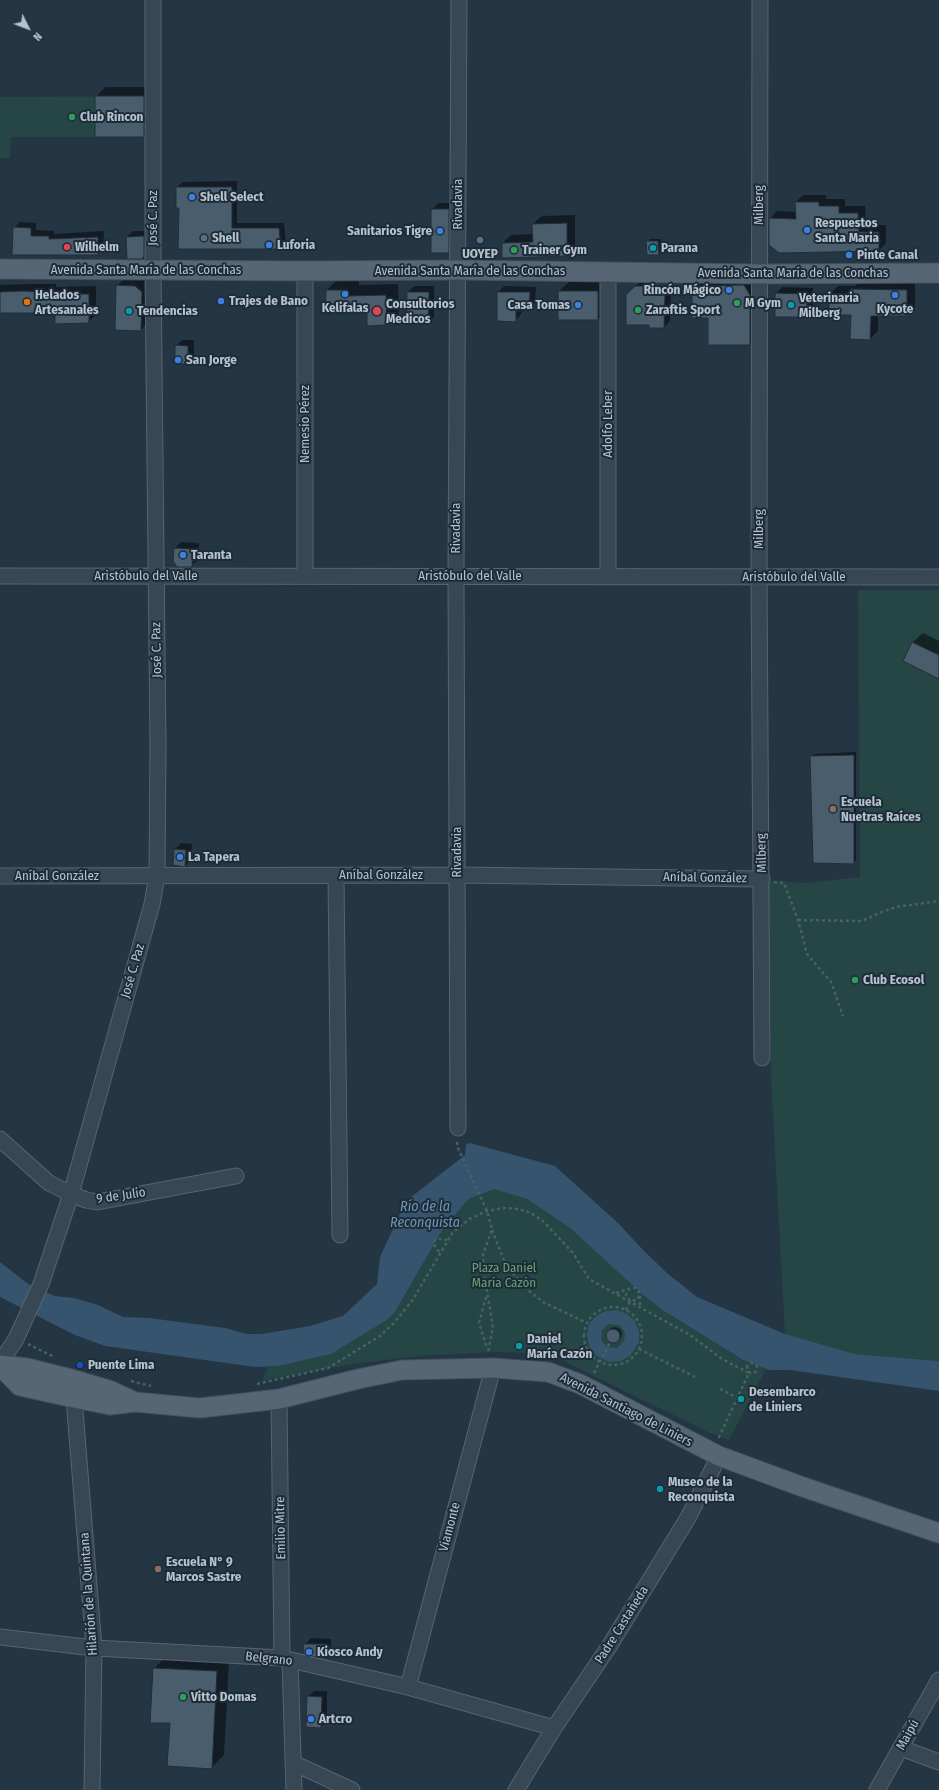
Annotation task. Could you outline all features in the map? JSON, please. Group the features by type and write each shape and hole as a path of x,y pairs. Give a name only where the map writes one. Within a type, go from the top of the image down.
{"main road":[{"name":"Avenida Santa María de las Conchas","path":"0,269 305,272 458,270 759,274 939,273"},
{"name":"Avenida Santiago de Liniers","path":"0,1364 20,1386 74,1398 110,1405 135,1402 200,1408 279,1399 358,1379 402,1370 493,1368 548,1372 562,1377 719,1456 803,1487 939,1533"},
{"name":"Avenida Santiago de Liniers","path":"0,1364 27,1368 75,1380 109,1390 135,1402"}],"street":[{"name":"José C. Paz","path":"19,1332 41,1284 71,1194 152,904 157,876 158,745 153,0"},
{"name":"Rivadavia","path":"458,1128 456,576 459,0"},
{"name":"Milberg","path":"760,0 759,576 762,1058"},
{"name":"Nemesio Pérez","path":"305,272 305,576"},
{"name":"Adolfo Leber","path":"608,272 608,576"},
{"name":"Aristóbulo del Valle","path":"0,576 939,577"},
{"name":"Aníbal González","path":"0,876 457,875 762,879"},
{"path":"336,876 340,1235"},
{"name":"9 de Julio","path":"0,1139 49,1183 71,1194 97,1202 236,1176"},
{"path":"0,1364 19,1332"},
{"name":"Viamonte","path":"408,1687 493,1368"},
{"name":"Hilarión de la Quintana","path":"74,1398 94,1648 92,1790"},
{"name":"Emilio Mitre","path":"279,1399 286,1659 294,1790"},
{"name":"Padre Castañeda","path":"516,1790 554,1728 610,1645 681,1530 719,1456"},
{"name":"Belgrano","path":"0,1637 94,1648 286,1659 408,1687 554,1728"},
{"name":"Maipú","path":"877,1790 939,1680"},
{"path":"901,1748 939,1762"},
{"path":"293,1763 352,1790"}],"path":[{"path":"762,879 784,883 798,920 807,954 831,982 843,1016"},
{"path":"798,920 862,921 896,907 939,901"},
{"path":"457,1146 487,1211 505,1263 523,1286 543,1302 587,1323"},
{"path":"252,1385 328,1368 380,1336 394,1323 412,1301 439,1252 447,1240 461,1225 487,1211 504,1208 519,1209 544,1221 573,1253 589,1279 690,1335 722,1359 749,1373 753,1374 757,1370 754,1364 748,1365 747,1368 749,1373 719,1437 708,1434 701,1448"},
{"path":"487,1349 493,1327 486,1296 483,1255 492,1229"},
{"path":"439,1252 433,1244 434,1240 447,1240"},
{"path":"616,1293 636,1288 640,1294 640,1308"},
{"path":"629,1289 626,1295 630,1301"},
{"path":"630,1301 637,1300 640,1294"},
{"path":"486,1296 479,1323 493,1368"},
{"path":"626,1310 630,1301"},
{"path":"604,1308 619,1308 626,1310 632,1314 640,1327 642,1334 639,1349 629,1360 622,1363 607,1364 594,1358 586,1345 585,1330 587,1323 597,1312 604,1308"},
{"path":"19,1332 55,1358"},
{"path":"592,1378 610,1342"},
{"path":"639,1349 695,1377"},
{"path":"127,1380 157,1387"},
{"path":"720,1389 738,1398"}],"green space":[{"name":"Club Rincon","path":"144,96 144,137 11,137 10,158 0,158 0,97"},
{"name":"Club Ecosol","path":"858,590 939,590 939,1361 855,1354 785,1334 771,1078 769,881 806,883 860,877"},
{"name":"Plaza Daniel María Cazón","path":"494,1189 527,1199 570,1228 642,1294 664,1311 744,1361 766,1369 729,1440 708,1432 549,1354 498,1352 419,1356 352,1364 262,1381 268,1367 331,1354 387,1320 395,1312 444,1227 469,1199"}],"water":[{"name":"Río de la Reconquista","path":"470,1143 555,1166 618,1223 667,1273 697,1297 785,1334 855,1354 939,1361 939,1391 790,1370 769,1370 743,1360 664,1311 642,1294 570,1228 527,1199 494,1189 469,1199 444,1227 395,1312 387,1320 331,1354 278,1366 255,1367 105,1346 75,1335 0,1297 0,1262 28,1284 55,1296 74,1298 98,1305 123,1317 149,1318 225,1328 247,1334 261,1334 310,1326 343,1316 377,1284 380,1257 406,1201 465,1155 466,1144"},
{"path":"617,1310 627,1314 635,1321 639,1331 639,1342 630,1356 620,1361 609,1362 595,1355 589,1346 587,1335 589,1324 596,1316 606,1311","holes":["609,1324 619,1325 625,1332 624,1341 617,1348 607,1347 601,1340 602,1330"]}],"building":[{"path":"95,96 144,96 144,137 95,137"},
{"path":"176,187 232,187 232,228 279,228 281,249 178,249 179,208 176,208"},
{"path":"795,202 819,202 819,206 839,206 839,213 858,213 859,232 879,232 879,251 779,253 769,245 769,218 796,219"},
{"name":"Sanitarios Tigre","path":"431,209 449,209 449,253 431,253"},
{"path":"567,223 567,256 502,258 502,243 533,242 532,224"},
{"path":"13,227 31,228 31,236 49,236 49,239 98,237 98,255 12,255"},
{"path":"144,236 144,256 142,259 127,259 126,237"},
{"name":"Parana","path":"646,241 658,241 659,255 647,255"},
{"name":"Tendencias","path":"116,285 135,286 142,292 141,331 115,330"},
{"path":"744,285 750,295 750,345 708,345 708,318 692,318 692,286"},
{"name":"Zaraftis Sport","path":"635,286 650,286 651,292 665,293 664,328 649,328 649,325 626,325 626,295"},
{"path":"851,289 907,290 907,316 871,316 870,340 850,339 851,315 829,315 829,294 851,294"},
{"path":"326,290 348,290 348,296 386,295 387,325 367,326 367,314 325,314"},
{"name":"Casa Tomas","path":"558,291 598,291 598,320 558,320"},
{"path":"0,292 49,292 49,294 89,294 89,323 55,324 55,313 0,313"},
{"path":"407,292 429,292 428,324 407,324"},
{"path":"497,292 530,292 529,311 516,311 516,322 497,321"},
{"name":"Veterinaria Milberg","path":"775,293 807,294 807,317 775,317"},
{"path":"175,345 188,346 188,364 175,364"},
{"name":"Taranta","path":"174,548 193,549 192,567 177,567 173,561"},
{"path":"912,642 939,655 939,679 903,661"},
{"name":"Escuela Nuetras Raíces","path":"854,755 854,864 813,863 810,756"},
{"name":"La Tapera","path":"174,849 186,850 185,867 173,865"},
{"path":"613,1329 618,1331 620,1336 618,1341 613,1343 608,1341 606,1336 608,1331"},
{"path":"304,1644 325,1644 325,1659 303,1654"},
{"name":"Vitto Domas","path":"153,1668 217,1671 212,1769 167,1766 170,1723 150,1723"},
{"path":"307,1696 322,1697 321,1728 306,1727"}],"place":[{"name":"Club Rincon","path":"72,117"},
{"name":"Shell Select","path":"192,197"},
{"name":"Respuestos Santa Maria","path":"807,230"},
{"name":"Sanitarios Tigre","path":"440,231"},
{"name":"Shell","path":"204,238"},
{"name":"UOYEP","path":"480,240"},
{"name":"Luforia","path":"269,245"},
{"name":"Wilhelm","path":"67,247"},
{"name":"Parana","path":"653,248"},
{"name":"Trainer Gym","path":"514,250"},
{"name":"Pinte Canal","path":"849,255"},
{"name":"Rincón Mágico","path":"729,290"},
{"name":"Kelifalas","path":"345,294"},
{"name":"Kycote","path":"895,295"},
{"name":"Trajes de Bano","path":"221,301"},
{"name":"Helados Artesanales","path":"27,302"},
{"name":"M Gym","path":"737,303"},
{"name":"Casa Tomas","path":"578,305"},
{"name":"Veterinaria Milberg","path":"791,305"},
{"name":"Zaraftis Sport","path":"638,310"},
{"name":"Tendencias","path":"129,311"},
{"name":"Consultorios Medicos","path":"377,311"},
{"name":"San Jorge","path":"178,360"},
{"name":"Taranta","path":"183,555"},
{"name":"Escuela Nuetras Raíces","path":"833,809"},
{"name":"La Tapera","path":"180,857"},
{"name":"Club Ecosol","path":"855,980"},
{"name":"Daniel María Cazón","path":"519,1346"},
{"name":"Puente Lima","path":"80,1365"},
{"name":"Desembarco de Liniers","path":"741,1399"},
{"name":"Museo de la Reconquista","path":"660,1489"},
{"name":"Escuela N° 9 Marcos Sastre","path":"158,1569"},
{"name":"Kiosco Andy","path":"309,1652"},
{"name":"Vitto Domas","path":"183,1697"},
{"name":"Artcro","path":"311,1719"}]}
